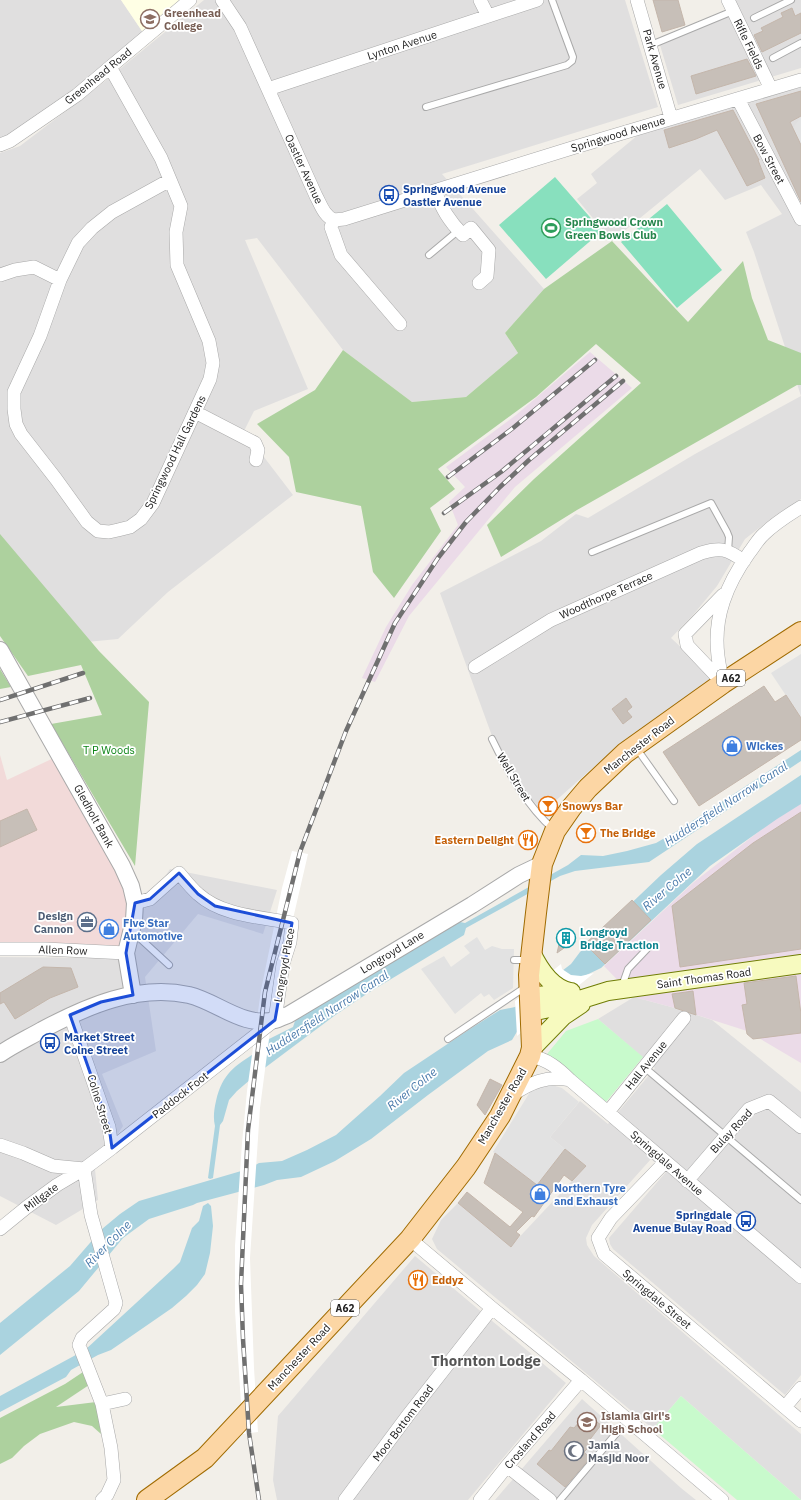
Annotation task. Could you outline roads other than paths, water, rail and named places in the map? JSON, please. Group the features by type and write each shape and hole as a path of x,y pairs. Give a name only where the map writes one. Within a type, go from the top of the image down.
{"main road":[{"name":"Manchester Road","path":"147,1500 205,1458 410,1239 466,1167 510,1096 531,1052 533,997 525,958 537,900 541,868 555,831 571,808 607,769 635,746 723,683 801,632"},
{"name":"Saint Thomas Road","path":"533,997 553,1007 608,992 801,964"},
{"name":"Saint Thomas Road","path":"533,997 596,989 608,992"},
{"path":"533,997 562,990 570,992"},
{"path":"531,1052 563,1016 608,992"}],"street":[{"name":"Greenhead Road","path":"0,145 10,141 77,95 190,0"},
{"name":"Oastler Avenue","path":"222,0 240,27 316,196 325,213 334,220"},
{"path":"480,0 488,16"},
{"name":"Lynton Avenue","path":"268,89 537,0"},
{"name":"Park Avenue","path":"637,0 672,118"},
{"name":"Rifle Fields","path":"730,6 771,89"},
{"name":"Springwood Hall Gardens","path":"110,67 161,158 181,206 176,232 177,265 209,341 213,363 210,379 153,503 141,519 130,526 109,532 98,531 87,522 21,434 16,424 14,392 40,336 60,280 78,244 92,228 112,212 170,180"},
{"name":"Springwood Avenue","path":"334,220 344,219 801,80"},
{"name":"Bow Street","path":"738,99 801,219"},
{"path":"435,191 441,208 463,235 470,228 489,250 487,276 479,283"},
{"path":"334,220 331,228 341,255 400,324"},
{"path":"0,275 15,270 34,267 60,280"},
{"path":"195,412 255,443 258,450 256,460"},
{"path":"723,683 717,641 720,611 725,594 744,561 763,535 783,518 801,507"},
{"name":"Woodthorpe Terrace","path":"475,667 537,628 583,605 701,553 712,549 728,551"},
{"path":"728,551 744,561"},
{"path":"723,683 687,645 685,634 725,594"},
{"name":"Gledholt Bank","path":"0,650 122,866 131,886 135,903 126,953 133,995"},
{"name":"Longroyd Lane","path":"0,1054 70,1015 101,1002 133,995 166,992 190,995 238,1017 257,1022 275,1020 288,1014 458,913 519,875 541,868"},
{"name":"Longroyd Place","path":"135,903 150,899 179,873 198,894 215,906 227,910 292,923 290,942 283,964 275,1020"},
{"name":"Allen Row","path":"0,949 46,949 126,953"},
{"name":"Colne Street","path":"70,1015 108,1127 112,1148"},
{"name":"Hall Avenue","path":"608,1112 684,1018"},
{"name":"Paddock Foot","path":"84,1168 112,1148 275,1020"},
{"name":"Springdale Avenue","path":"531,1052 560,1070 687,1181 801,1277"},
{"path":"510,1096 529,1084 543,1080 558,1077 570,1080"},
{"name":"Bulay Road","path":"687,1181 749,1109 769,1101 801,1128"},
{"path":"0,1145 53,1166 84,1168 94,1225 116,1300 116,1306 82,1338 79,1343 80,1350 102,1404 111,1448 114,1480 107,1495 102,1500"},
{"name":"Springdale Street","path":"665,1162 611,1218 598,1238 604,1254 801,1421"},
{"name":"Millgate","path":"0,1229 51,1189 84,1168"},
{"path":"410,1239 581,1380 722,1500"},
{"name":"Moor Bottom Road","path":"345,1500 409,1414 492,1308"},
{"name":"Crosland Road","path":"480,1500 581,1380"},
{"path":"784,1408 801,1388"},
{"path":"102,1404 125,1399"},
{"path":"508,1466 550,1500"}],"lane":[{"path":"426,107 567,65 572,61 573,57 552,0"},
{"path":"754,18 791,0"},
{"path":"651,45 730,6"},
{"path":"772,58 801,43"},
{"path":"429,255 459,230"},
{"path":"592,552 711,503 729,537 728,551"},
{"name":"Well Street","path":"492,739 525,799 543,820 555,831"},
{"path":"635,746 674,800"},
{"path":"131,930 169,965"},
{"path":"608,992 647,949"},
{"path":"448,1039 517,991 533,997"},
{"path":"644,1068 801,1200"},
{"path":"560,1500 620,1429"}],"water":[{"name":"Huddersfield Narrow Canal","path":"801,750 801,761 649,862 575,871 560,876 466,928 464,935 368,993 334,1016 258,1073 229,1100 223,1121 220,1125 213,1178 208,1178 215,1126 214,1111 219,1091 223,1082 232,1070 261,1049 263,1042 293,1027 295,1021 369,975 460,922 465,923 568,865 581,855 603,856 656,843 677,831"},
{"name":"River Colne","path":"801,775 801,804 710,866 601,968 578,979 518,1030 512,1040 488,1051 371,1139 335,1161 301,1177 277,1180 264,1185 197,1203 149,1219 123,1238 79,1291 0,1355 0,1323 70,1266 102,1229 120,1214 139,1201 248,1169 259,1163 282,1161 336,1135 404,1073 500,1010 515,1007 571,964 580,952 661,875 697,844"},
{"path":"208,1203 211,1206 213,1226 210,1253 205,1274 197,1285 172,1308 111,1350 98,1355 71,1370 66,1377 0,1412 0,1396 85,1350 180,1262 192,1228 199,1221 203,1206"}],"railway":[{"path":"448,477 513,428 595,360"},
{"path":"444,513 501,472 616,376"},
{"path":"259,1500 249,1433 241,1284 248,1130 265,992 300,852 346,731 395,623 438,558 466,522 500,487 529,460 623,381"},
{"path":"0,700 83,673"},
{"path":"0,722 90,698"}],"place":[{"name":"Greenhead College","path":"150,19"},
{"name":"Springwood Avenue Oastler Avenue","path":"389,195"},
{"name":"Springwood Crown Green Bowls Club","path":"551,228"},
{"name":"Wickes","path":"732,746"},
{"name":"Snowys Bar","path":"548,806"},
{"name":"The Bridge","path":"586,833"},
{"name":"Eastern Delight","path":"528,840"},
{"name":"Design Cannon","path":"87,922"},
{"name":"Five Star Automotive","path":"109,929"},
{"name":"Longroyd Bridge Traction","path":"566,938"},
{"name":"Market Street Colne Street","path":"50,1043"},
{"name":"Northern Tyre and Exhaust","path":"540,1194"},
{"name":"Springdale Avenue Bulay Road","path":"746,1221"},
{"name":"Eddyz","path":"418,1280"},
{"name":"Islamia Girl's High School","path":"587,1422"},
{"name":"Jamia Masjid Noor","path":"574,1451"}],"district":[{"name":"Thornton Lodge","path":"486,1361"}],"park label":[{"name":"T P Woods","path":"109,750"}]}
